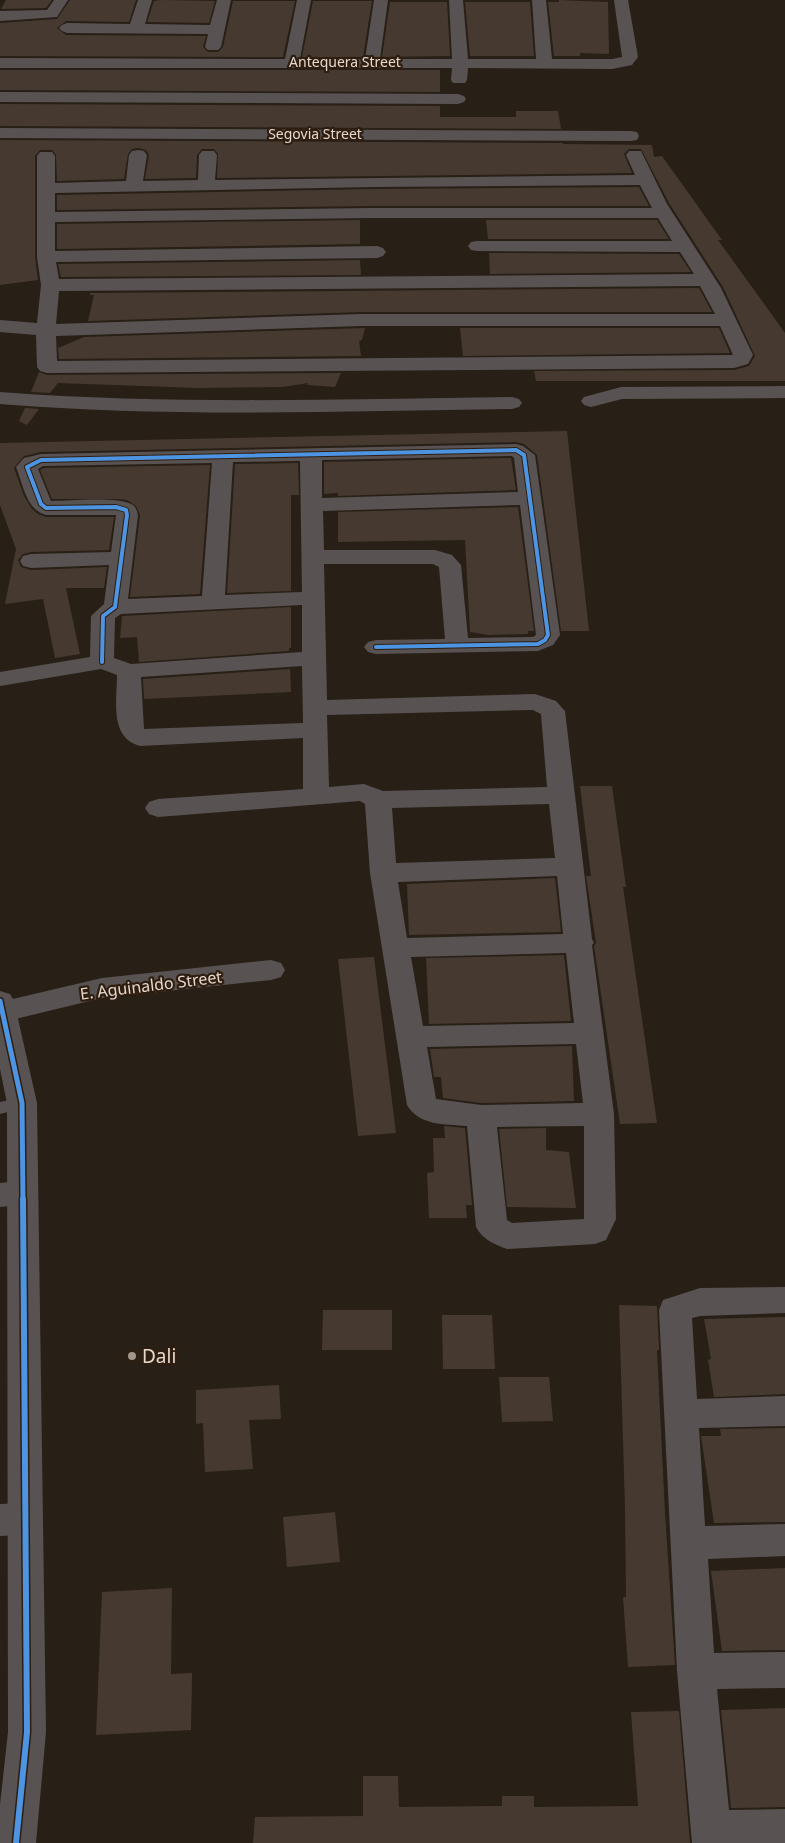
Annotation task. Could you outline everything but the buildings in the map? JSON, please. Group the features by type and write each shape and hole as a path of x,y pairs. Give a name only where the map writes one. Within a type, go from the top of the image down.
{"street":[{"path":"0,16 52,14 61,0"},
{"path":"136,28 145,0"},
{"path":"210,62 224,0"},
{"path":"292,62 304,0"},
{"path":"372,62 381,0"},
{"path":"456,0 460,62 459,134"},
{"path":"539,0 544,63"},
{"name":"Antequera Street","path":"0,63 460,62 612,64 626,62 630,57 621,0"},
{"path":"67,28 217,30"},
{"path":"0,97 458,100"},
{"name":"Segovia Street","path":"0,133 631,136"},
{"path":"134,186 138,155"},
{"path":"206,185 208,155"},
{"path":"46,156 46,257 50,285 46,330 47,367 379,342 453,341 734,362 741,360 743,356 727,320 706,280 644,180 635,155"},
{"path":"46,188 374,182 644,180"},
{"path":"374,182 372,213 377,252 379,342"},
{"path":"46,217 472,212 663,213"},
{"path":"472,212 477,246 486,282"},
{"path":"477,246 684,247"},
{"path":"46,257 377,252"},
{"path":"50,285 706,280"},
{"path":"0,326 46,330 379,342 453,341 727,320"},
{"path":"785,392 621,393 591,401 624,409 785,408"},
{"path":"0,398 108,405 203,407 512,403"},
{"path":"115,607 127,515 126,510 116,508 46,508 41,504 27,467 32,462 41,460 516,450 524,454 528,498 548,635 545,640 538,644 376,647"},
{"path":"312,455 316,796"},
{"path":"213,602 223,457"},
{"path":"312,505 528,498"},
{"path":"314,557 435,557 444,560 450,564 457,645"},
{"path":"31,561 122,558"},
{"path":"102,662 103,616 115,607 314,598"},
{"path":"0,679 102,662 129,671 314,658"},
{"path":"129,671 130,724 133,733 140,738 315,719 536,702 547,706 553,711 560,795 580,943 599,1114 600,1219 595,1231 506,1236 492,1227 481,1116"},
{"path":"158,808 364,792 378,800 560,795"},
{"path":"378,800 383,872 422,1105 431,1111 481,1116 599,1114"},
{"path":"383,872 569,867"},
{"path":"395,948 580,943"},
{"name":"E. Aguinaldo Street","path":"1,1007 102,988 271,970"},
{"path":"1,1007 11,1106 12,1519 27,1732 11,1837"},
{"path":"410,1037 590,1033"},
{"path":"785,1300 700,1302 675,1310 696,1671 711,1836 785,1829"},
{"path":"681,1414 785,1411"},
{"path":"688,1544 785,1540"},
{"path":"696,1671 785,1670"}],"cycle path":[{"path":"102,662 103,616 115,607 127,515 126,510 116,507 46,508 41,504 27,467 32,463 41,460 516,450 524,455 548,635 545,640 538,644 376,647"},
{"path":"0,1001 22,1103 27,1732 16,1843"}],"place":[{"name":"Dali","path":"132,1356"}]}
